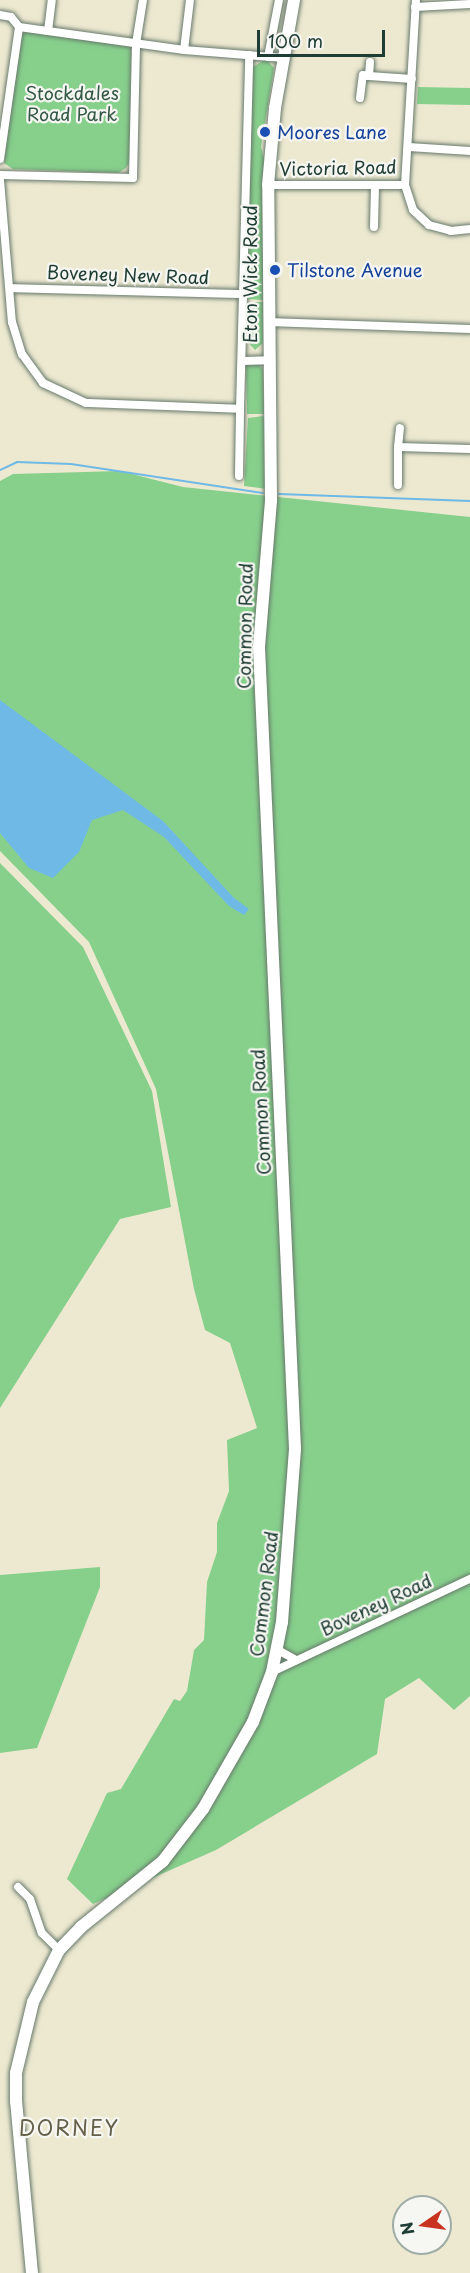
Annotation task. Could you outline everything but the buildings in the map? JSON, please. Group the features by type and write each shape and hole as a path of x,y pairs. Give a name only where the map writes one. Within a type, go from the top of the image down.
{"main road":[{"name":"Eton Wick Road","path":"265,550 271,500 268,185 284,58 294,0"},
{"name":"Common Road","path":"32,2273 19,2154 16,2073 33,2002 59,1950 81,1927 144,1879 186,1835 238,1750 272,1672 278,1650 295,1449 260,647 265,550"}],"street":[{"path":"48,31 52,0"},
{"path":"0,175 133,178 136,44 142,0"},
{"path":"184,50 190,0"},
{"path":"268,57 279,0"},
{"path":"415,4 470,4"},
{"name":"Victoria Road","path":"268,185 405,185 409,147 415,4"},
{"path":"0,15 11,17 19,27 184,50 284,58"},
{"path":"0,159 19,27"},
{"path":"238,476 236,409 243,361 249,55"},
{"path":"369,76 370,62"},
{"path":"360,98 363,75 412,79"},
{"path":"409,147 470,151"},
{"path":"0,180 12,322 22,354 43,383 70,399 86,403 236,409"},
{"path":"374,227 375,185"},
{"path":"405,185 413,210 429,225 451,231 470,229"},
{"name":"Boveney New Road","path":"10,288 244,294"},
{"path":"268,322 470,329"},
{"path":"243,361 268,360"},
{"path":"398,485 400,428"},
{"path":"398,447 470,449"},
{"name":"Boveney Road","path":"272,1672 470,1579"},
{"path":"278,1650 296,1660"},
{"path":"18,1887 30,1899 42,1933 59,1950"}],"green space":[{"name":"Stockdales Road Park","path":"27,30 131,47 130,161 126,168 118,173 13,169 4,163 20,37"},
{"path":"266,59 274,68 261,147 266,165 263,300 247,299 251,68"},
{"path":"418,87 470,88 470,105 417,104"},
{"path":"248,302 263,302 263,343 255,350 247,341"},
{"path":"257,362 263,370 264,414 247,414 246,363"},
{"path":"263,416 265,419 267,489 244,486 248,418"},
{"path":"120,471 183,487 470,517 470,1696 454,1710 419,1678 385,1699 377,1754 216,1850 93,1904 67,1879 107,1793 121,1789 174,1699 180,1701 187,1691 194,1650 204,1640 207,1582 217,1552 217,1523 229,1491 227,1440 257,1428 230,1343 205,1330 194,1289 156,1089 89,942 0,851 0,481 13,474"},
{"path":"0,863 83,947 152,1091 171,1207 120,1219 0,1408"},
{"path":"100,1567 100,1587 37,1748 0,1753 0,1575"}],"water":[{"path":"0,700 163,821 234,898 249,909 244,915 229,906 164,837 123,810 92,820 79,852 53,878 29,868 0,833"}],"waterway":[{"path":"0,470 17,462 71,464 263,493"},
{"path":"279,494 470,501"}],"place":[{"name":"Moores Lane","path":"265,132"},
{"name":"Tilstone Avenue","path":"275,270"}],"district":[{"name":"DORNEY","path":"69,2127"}]}
